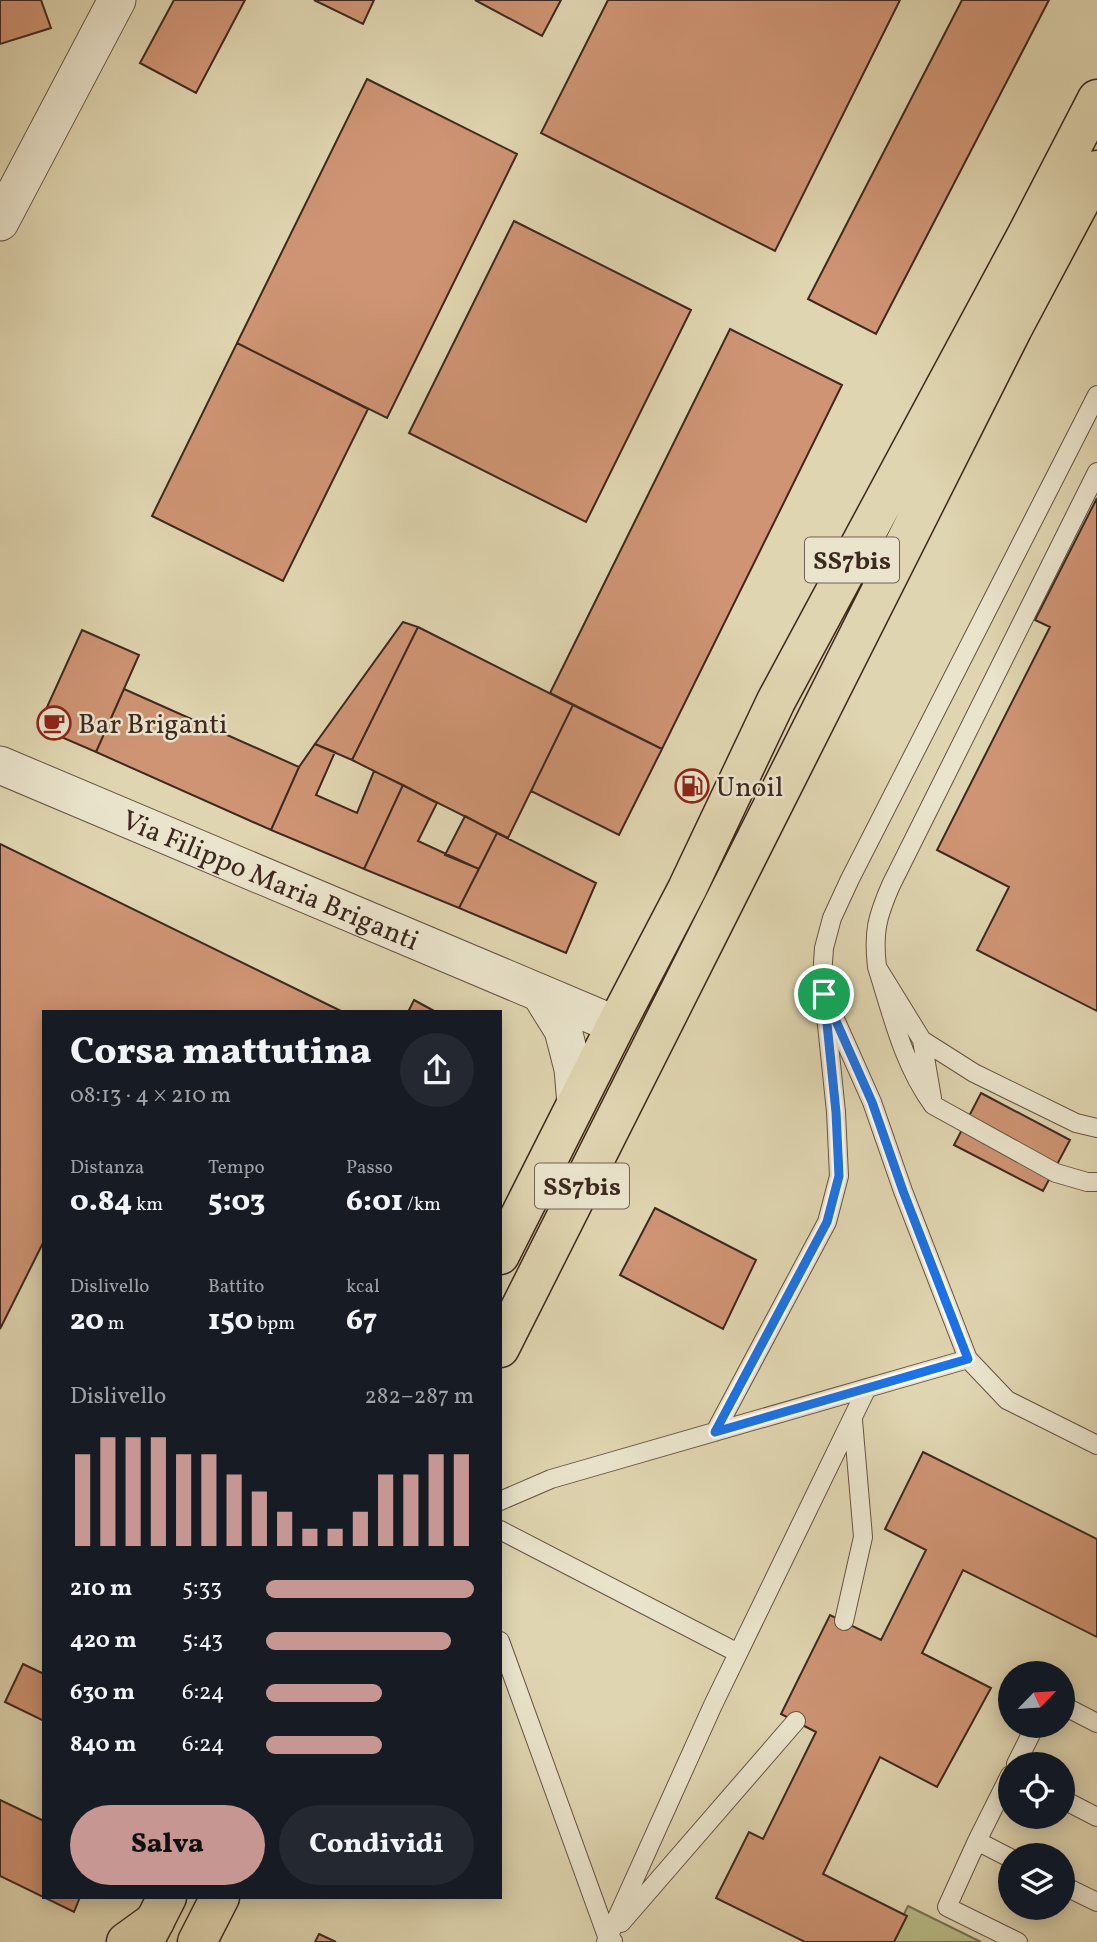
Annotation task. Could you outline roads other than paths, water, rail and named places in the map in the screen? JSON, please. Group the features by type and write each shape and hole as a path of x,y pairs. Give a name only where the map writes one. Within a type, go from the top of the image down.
{"main road":[{"name":"SS7bis","path":"502,1251 687,889 776,701 1097,99"},
{"name":"SS7bis","path":"502,1344 1013,328 1097,170"},
{"path":"616,1025 654,1043"},
{"path":"197,1942 219,1899"}],"street":[{"path":"0,222 117,0"},
{"name":"Via Filippo Maria Briganti","path":"0,765 616,1025"},
{"path":"540,993 563,1030 573,1069 576,1104"}],"lane":[{"path":"715,1432 827,1222 839,1176 836,1112 822,977 824,948 832,918 1097,396"},
{"path":"1097,472 887,895 879,914 874,942 877,967 905,1054 921,1089 933,1105 1056,1173 1087,1182 1097,1182"},
{"path":"877,967 922,1040 933,1105"},
{"path":"824,994 872,1102 903,1191 968,1359 1007,1400 1097,1445"},
{"path":"922,1040 974,1073 1076,1123 1097,1128"},
{"path":"502,1501 551,1479 968,1359"},
{"path":"609,1941 738,1653 867,1388"},
{"path":"844,1621 863,1537 852,1418"},
{"path":"502,1531 738,1653"},
{"path":"502,1647 609,1941"},
{"path":"1075,1712 1097,1723"},
{"path":"609,1941 796,1721"},
{"path":"998,1799 947,1907 1018,1942"},
{"path":"1075,1805 1097,1816"},
{"path":"976,1842 998,1852"},
{"path":"1075,1891 1097,1902"}],"place":[{"name":"Bar Briganti","path":"54,723"},
{"name":"Unoil","path":"692,786"}]}
